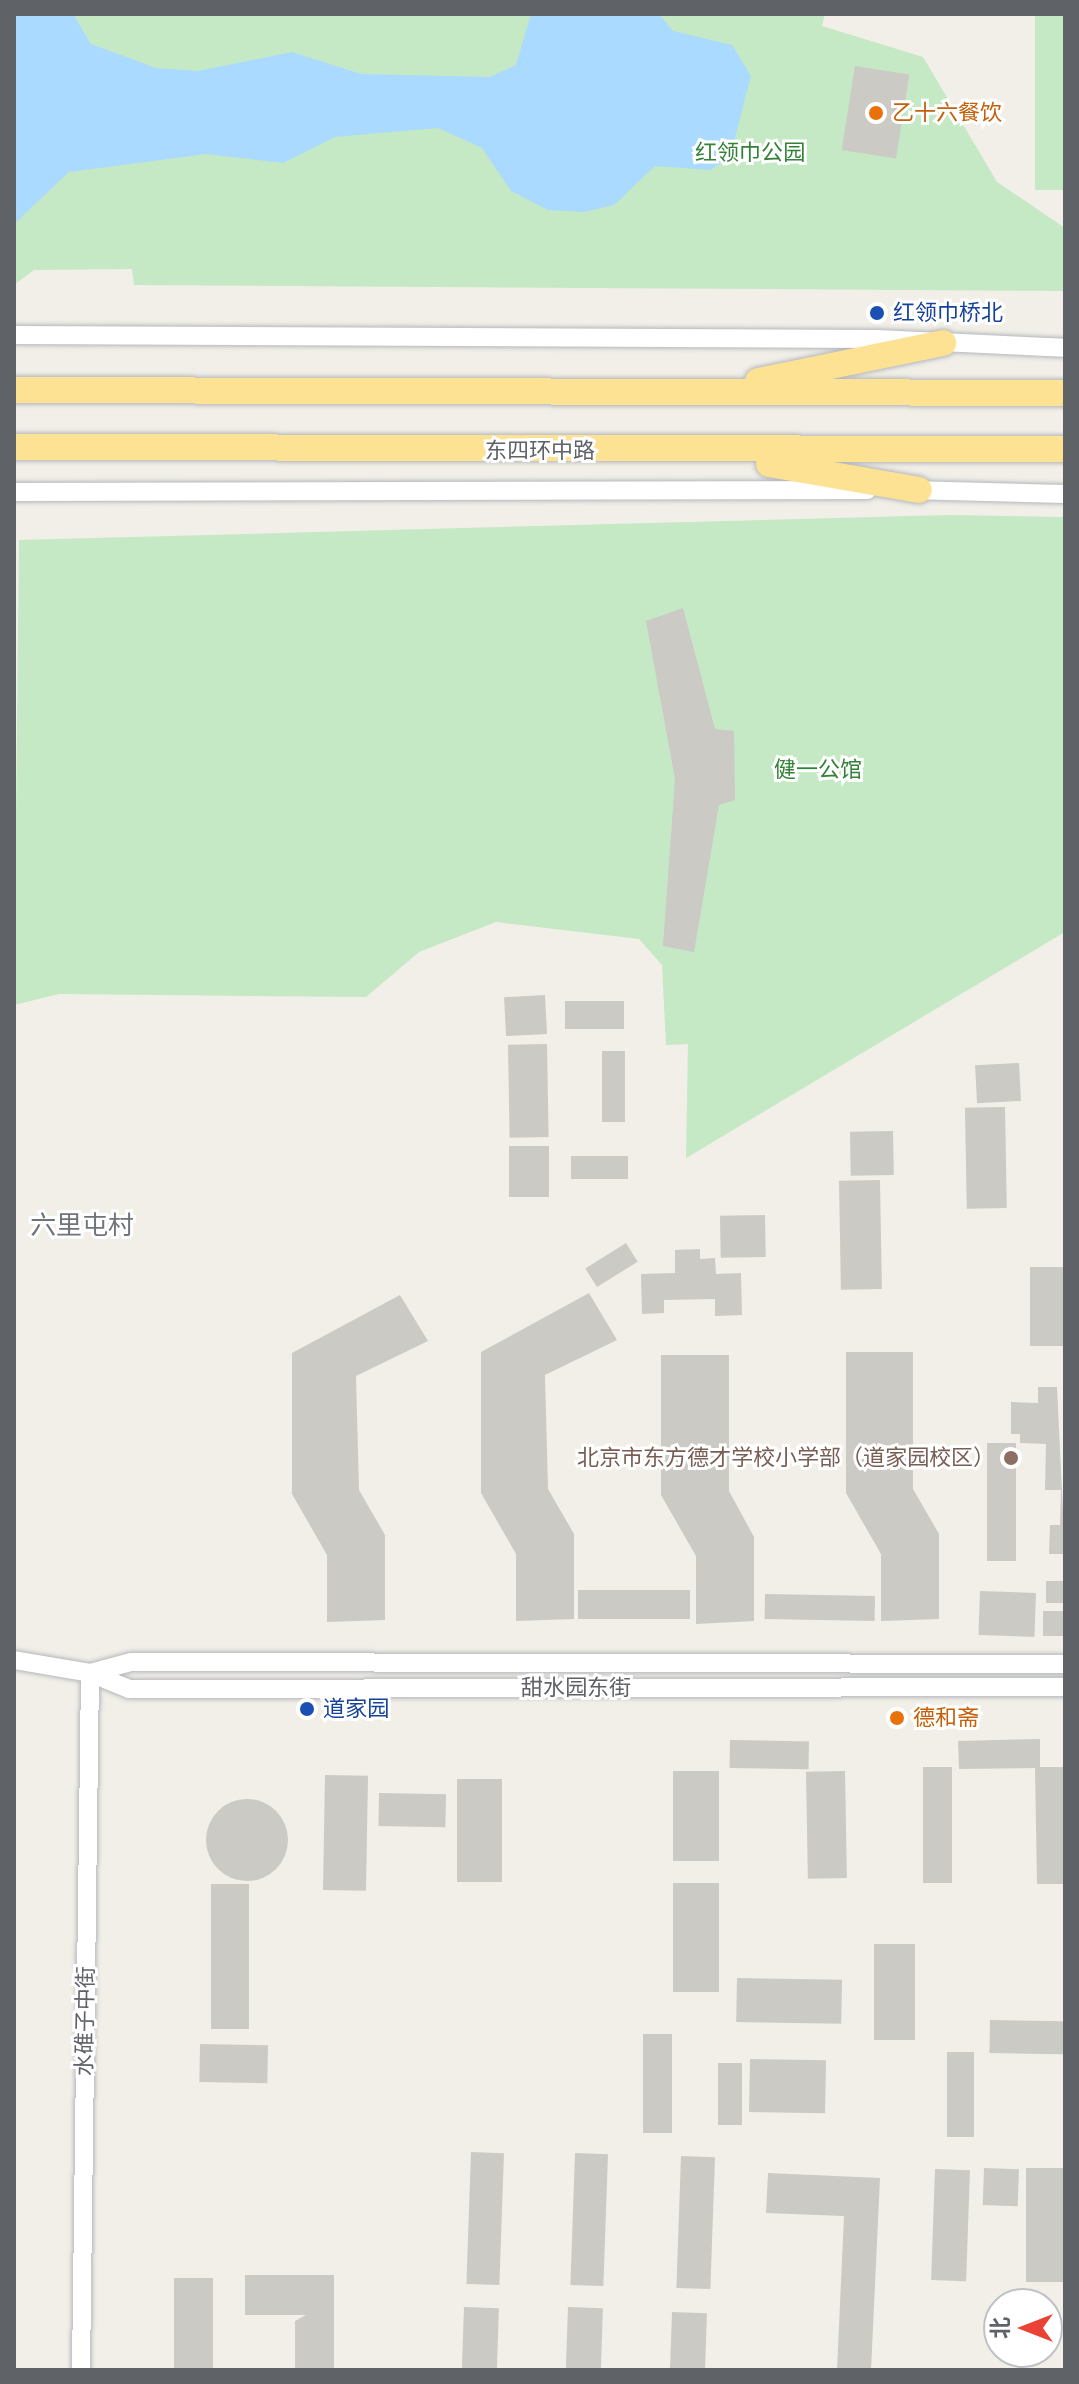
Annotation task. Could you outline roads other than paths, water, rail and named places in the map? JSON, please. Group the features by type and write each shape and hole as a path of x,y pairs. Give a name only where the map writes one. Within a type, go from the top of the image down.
{"highway":[{"path":"704,392 943,343"},
{"path":"22,390 1065,393"},
{"name":"东四环中路","path":"24,447 707,452 1065,449"},
{"path":"707,452 919,490"}],"street":[{"path":"22,335 943,343 1056,348 1065,340"},
{"name":"东四环中路","path":"23,492 919,490 1060,496"},
{"name":"甜水园东街","path":"14,1660 90,1673 129,1689 1065,1687"},
{"name":"甜水园东街","path":"90,1673 131,1662 1065,1664"},
{"name":"水碓子中街","path":"81,2370 90,1673"}],"water":[{"path":"14,14 73,14 91,44 156,68 198,71 292,52 361,74 490,77 516,65 531,14 659,14 673,31 732,45 751,76 730,157 710,170 655,166 614,205 584,212 548,210 511,191 482,148 438,128 335,137 283,163 206,154 69,172 14,224"}],"place":[{"name":"乙十六餐饮","path":"876,113"},
{"name":"红领巾桥北","path":"877,313"},
{"name":"北京市东方德才学校小学部（道家园校区）","path":"1011,1458"},
{"name":"道家园","path":"307,1709"},
{"name":"德和斋","path":"897,1718"}],"district":[{"name":"六里屯村","path":"82,1226"}],"park label":[{"name":"红领巾公园","path":"750,153"},
{"name":"健一公馆","path":"818,770"}]}
